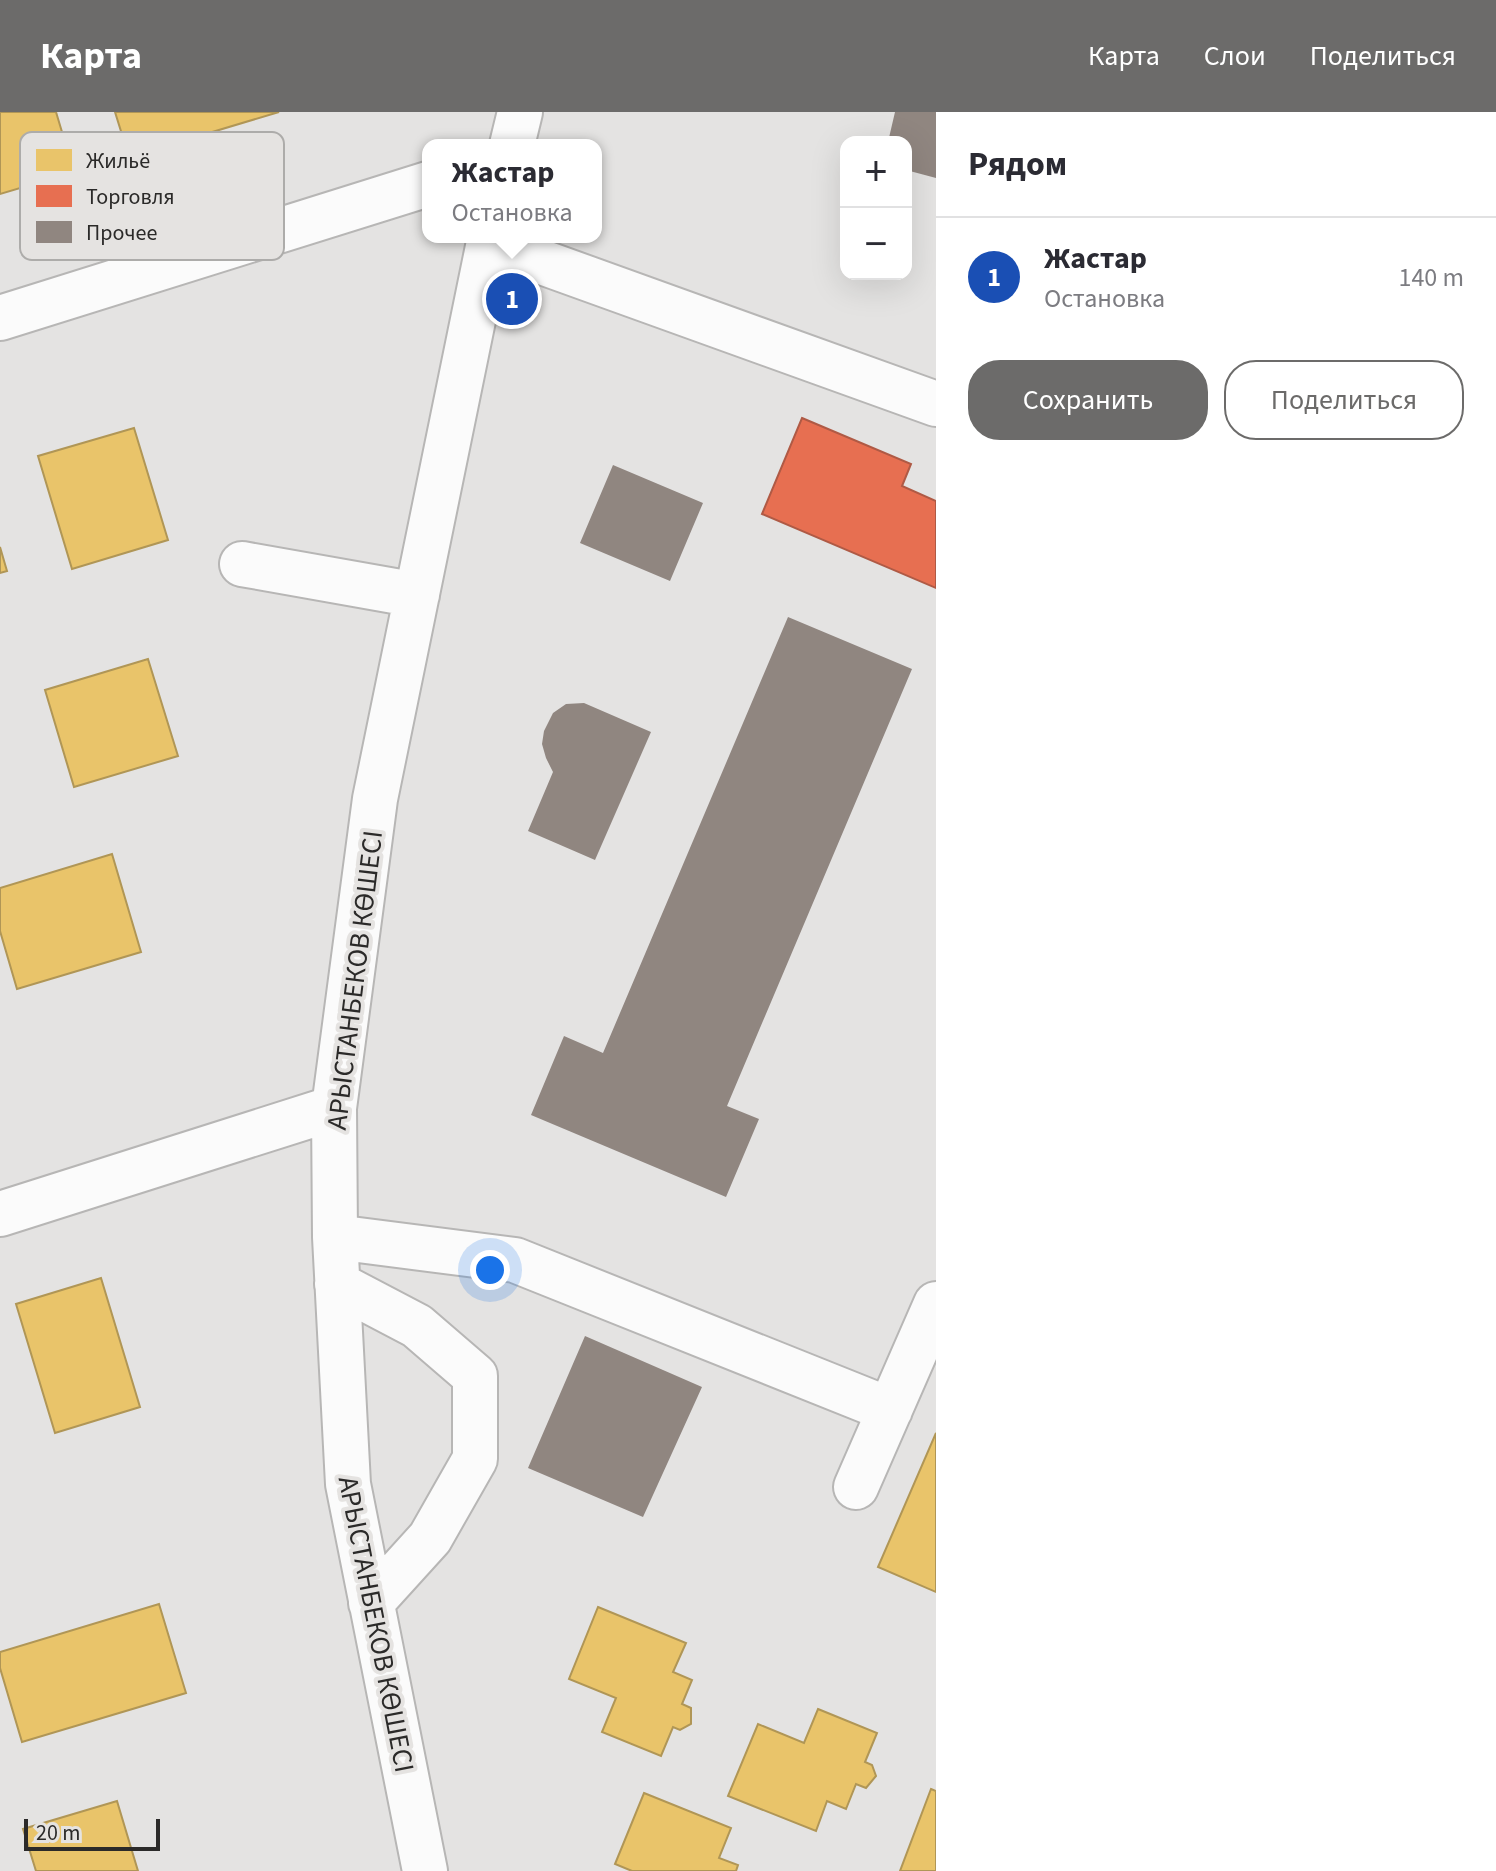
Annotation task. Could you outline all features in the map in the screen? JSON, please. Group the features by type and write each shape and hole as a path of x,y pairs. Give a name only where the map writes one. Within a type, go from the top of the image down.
{"street":[{"path":"513,139 520,112"},
{"path":"284,229 422,186"},
{"name":"АРЫСТАНБЕКОВ КӨШЕСІ","path":"425,1871 348,1484 335,1237 334,1108 375,799 489,243"},
{"path":"498,243 936,404"},
{"path":"0,318 185,260"},
{"path":"242,564 417,595"},
{"path":"0,1214 334,1108"},
{"path":"335,1237 515,1260 890,1410"},
{"path":"337,1284 417,1326 475,1376 475,1459 430,1538 371,1603"},
{"path":"856,1487 936,1304"}],"building: Жильё":[{"path":"0,112 56,112 62,132 20,132 20,188 0,194"},
{"path":"115,112 279,112 212,132 121,132"},
{"path":"134,428 168,540 72,569 38,456"},
{"path":"0,547 7,571 0,573"},
{"path":"148,659 178,756 74,787 45,690"},
{"path":"112,854 141,952 17,989 0,931 0,888"},
{"path":"101,1278 140,1407 55,1433 16,1304"},
{"path":"936,1433 936,1592 878,1567"},
{"path":"159,1604 186,1693 22,1742 0,1668 0,1652"},
{"path":"598,1607 686,1643 673,1672 692,1680 682,1704 691,1708 691,1724 680,1730 673,1727 661,1756 602,1732 616,1698 569,1679"},
{"path":"818,1709 877,1733 865,1762 872,1765 876,1776 866,1788 856,1784 846,1809 827,1801 816,1831 728,1796 758,1724 804,1743"},
{"path":"931,1789 936,1791 936,1871 900,1871"},
{"path":"644,1793 731,1828 719,1858 738,1865 736,1871 632,1871 615,1864"},
{"path":"117,1801 138,1871 36,1871 23,1829"}],"building: Торговля":[{"path":"802,418 911,464 902,486 936,501 936,588 762,514"}],"building: Прочее":[{"path":"895,112 936,112 936,178 912,172 912,136 889,136"},
{"path":"613,465 703,503 670,581 580,543"},
{"path":"788,617 912,669 727,1106 759,1119 726,1197 531,1115 564,1036 603,1053"},
{"path":"584,703 651,732 595,860 528,831 553,772 542,744 544,731 553,713 566,704"},
{"path":"585,1336 702,1387 643,1517 528,1468"}],"place":[{"name":"Жастар","path":"512,299"}]}
